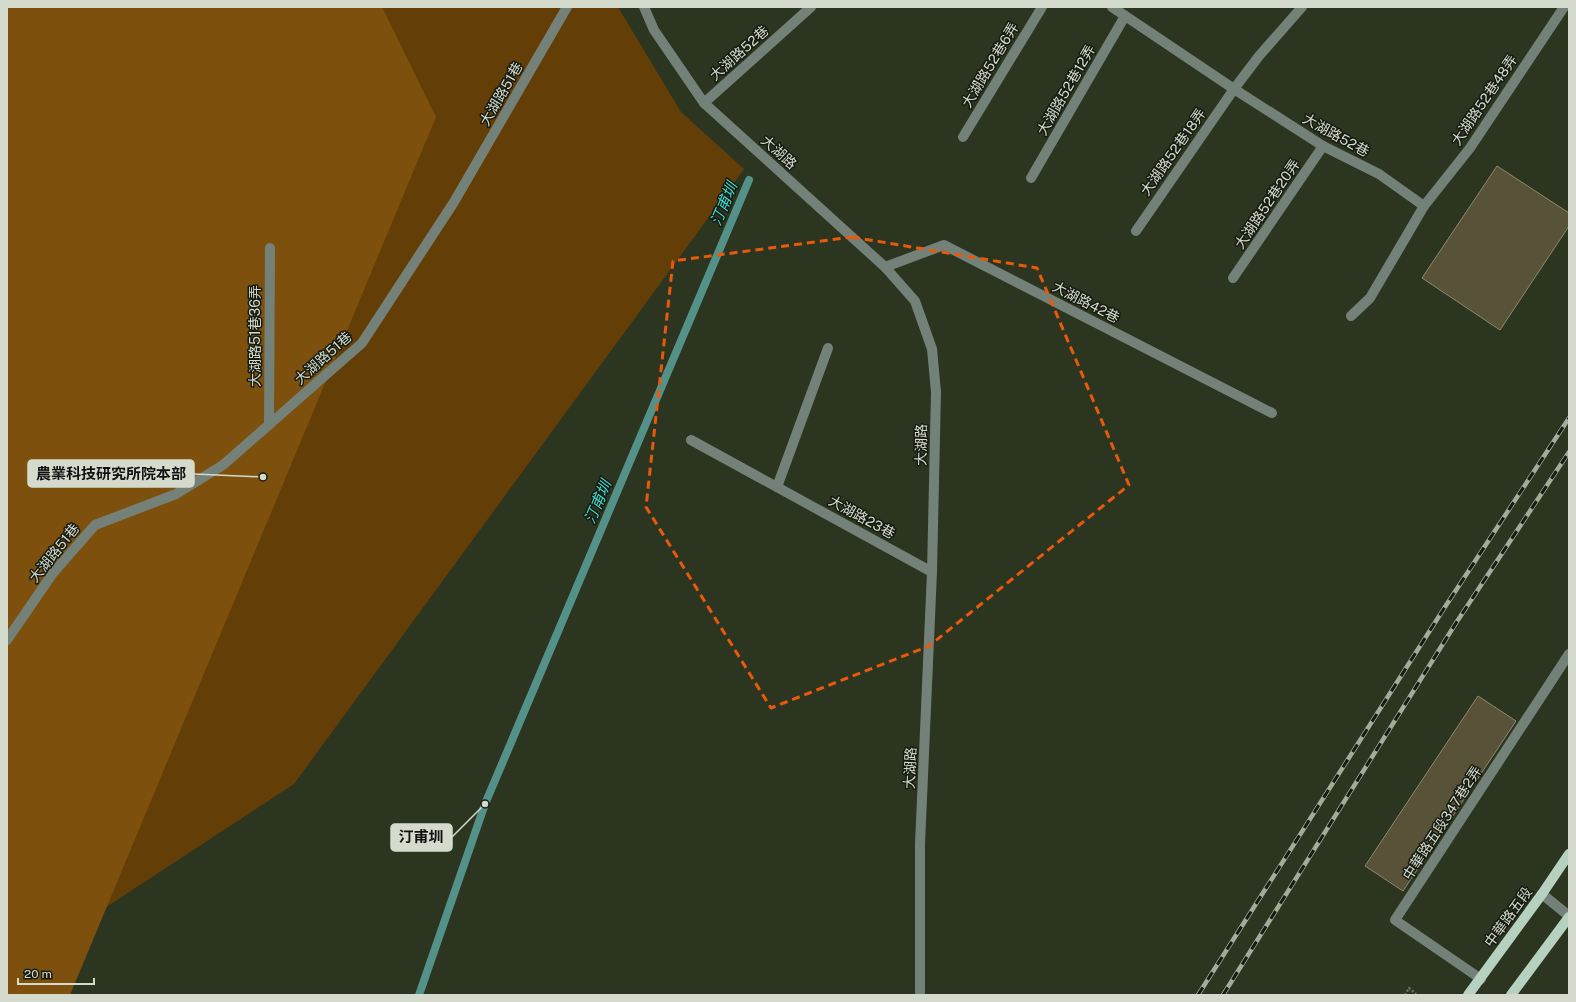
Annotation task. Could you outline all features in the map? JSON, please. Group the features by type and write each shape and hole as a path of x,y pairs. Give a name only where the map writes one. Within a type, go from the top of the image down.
{"main road":[{"name":"中華路五段","path":"1468,995 1542,894 1569,854"},
{"path":"1511,995 1569,916"}],"street":[{"name":"大湖路51巷","path":"7,640 53,573 95,525 176,494 223,465 362,343 454,202 567,7"},
{"name":"大湖路","path":"644,7 654,30 704,103 885,267 915,301 932,349 936,392 932,572 920,844 920,995"},
{"name":"大湖路52巷","path":"704,103 811,7"},
{"name":"大湖路52巷6弄","path":"963,137 1042,7"},
{"name":"大湖路52巷","path":"1112,7 1234,89 1323,146 1379,174 1424,206"},
{"path":"1234,89 1259,56 1302,7"},
{"name":"大湖路52巷48弄","path":"1351,316 1370,298 1424,206 1470,148 1564,7"},
{"name":"大湖路52巷12弄","path":"1031,178 1125,16"},
{"name":"大湖路52巷18弄","path":"1136,231 1234,89"},
{"name":"大湖路52巷20弄","path":"1233,278 1323,146"},
{"name":"大湖路42巷","path":"885,267 944,245 1272,413"},
{"name":"大湖路51巷36弄","path":"269,425 270,248"},
{"path":"777,487 828,348"},
{"name":"大湖路23巷","path":"691,440 932,572"},
{"name":"中華路五段347巷2弄","path":"1480,979 1395,920 1569,654"},
{"path":"1542,894 1569,916"}],"path":[{"path":"1404,995 1409,988 1416,994"}],"highlighted area":[{"path":"852,237 1037,268 1129,485 929,646 771,708 646,507 673,261"}],"shaded area":[{"path":"7,7 618,7 681,112 744,169 294,784 7,972"},
{"path":"7,7 382,7 436,117 70,995 7,995"}],"building":[{"path":"1497,166 1569,213 1569,226 1500,330 1422,278"},
{"path":"1478,696 1516,721 1403,891 1365,866"}],"waterway":[{"name":"汀甫圳","path":"419,995 485,804 749,180"}],"railway":[{"path":"1198,995 1443,610 1569,418"},
{"path":"1223,995 1456,623 1569,452"}],"place":[{"name":"農業科技研究所院本部","path":"263,477"},
{"name":"汀甫圳","path":"485,804"}]}
